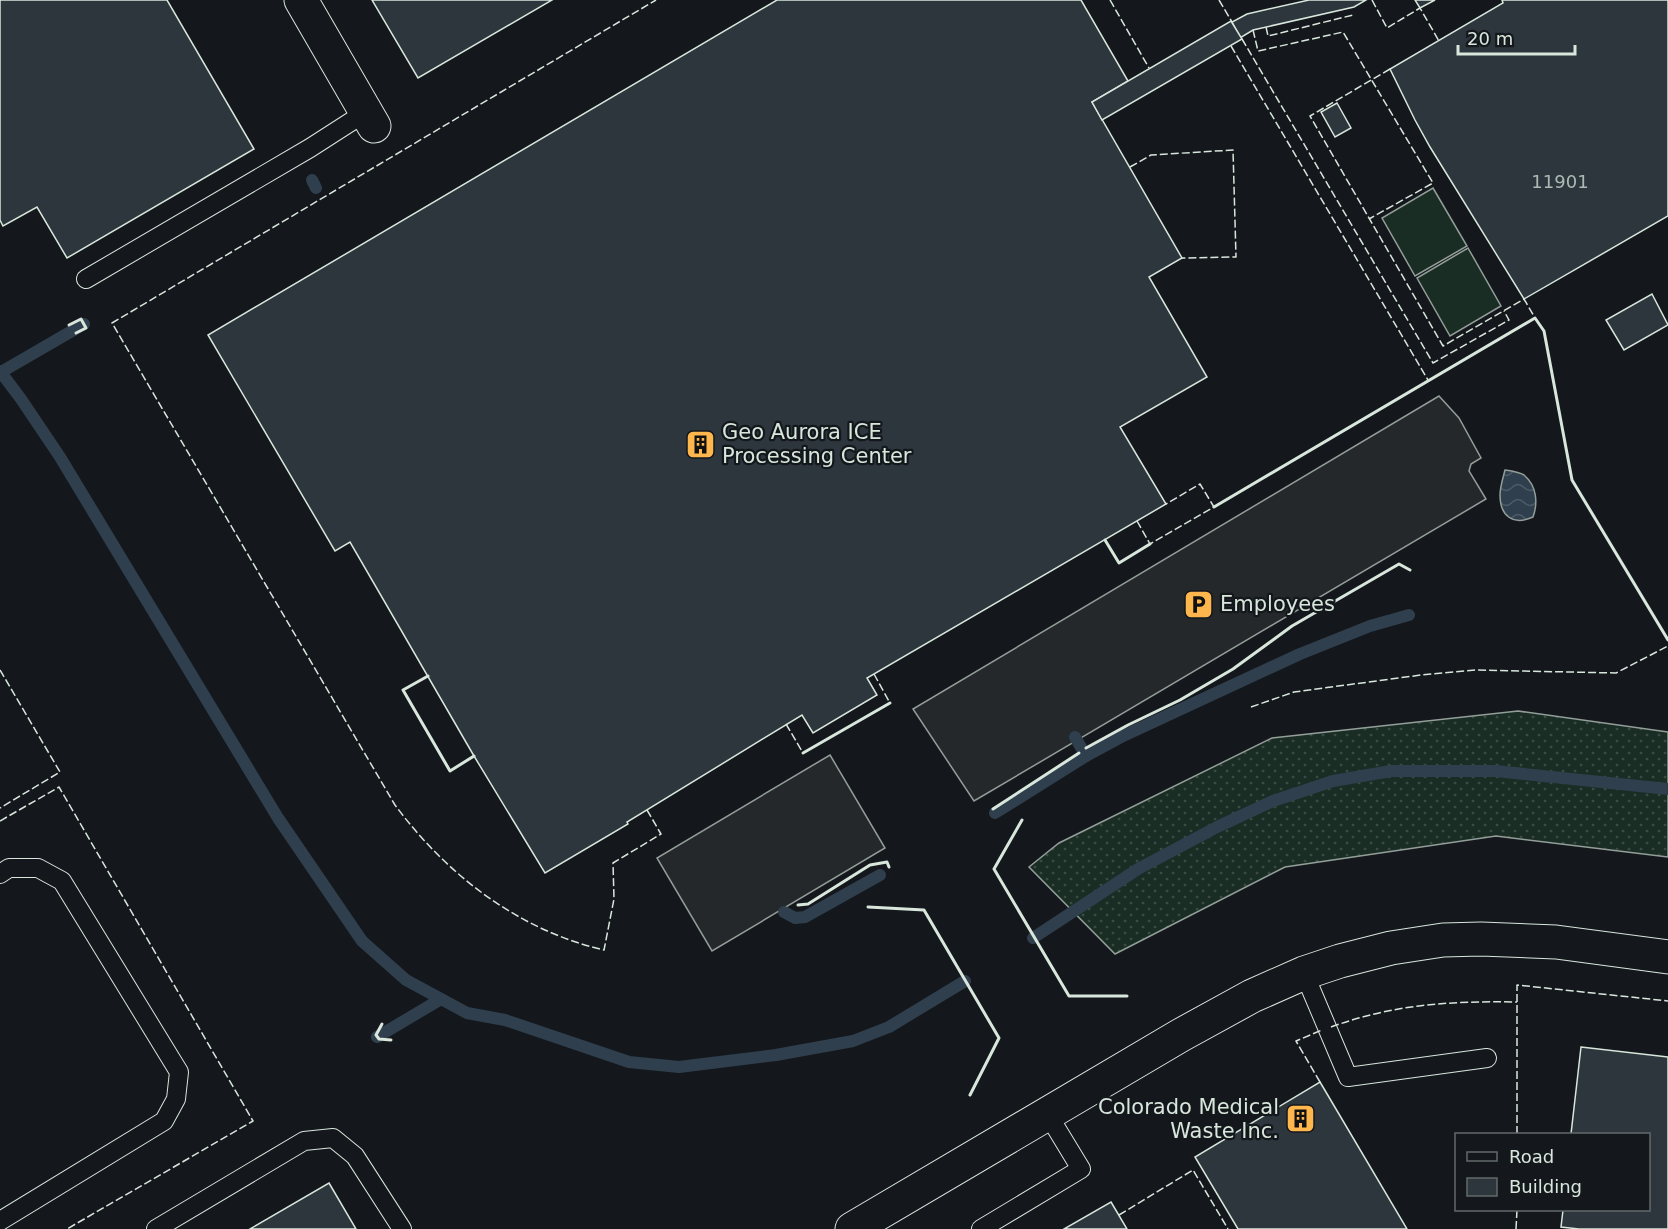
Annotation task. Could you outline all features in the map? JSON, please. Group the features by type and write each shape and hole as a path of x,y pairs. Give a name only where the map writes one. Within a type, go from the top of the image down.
{"street":[{"path":"301,0 370,119"},
{"path":"852,1229 1180,1035 1252,996 1304,973 1340,961 1391,948 1452,940 1511,939 1556,942 1668,957"}],"lane":[{"path":"86,279 310,148 370,119"},
{"path":"0,874 9,868 38,868 62,880 179,1072 176,1099 164,1121 0,1221"},
{"path":"1304,973 1348,1077 1487,1058"},
{"path":"981,1229 1081,1169 1047,1113"},
{"path":"156,1229 304,1141 333,1138 355,1156 402,1229"}],"green space":[{"path":"1433,188 1467,246 1415,276 1382,218"},
{"path":"1468,248 1501,306 1450,336 1417,278"},
{"path":"1518,711 1668,732 1668,857 1496,836 1285,867 1115,954 1029,867 1059,843 1272,738"}],"shaded area":[{"name":"Employees","path":"1439,396 1459,418 1481,458 1471,464 1469,471 1486,499 974,801 913,709"},
{"path":"830,755 885,848 712,951 657,858"}],"water":[{"path":"1505,470 1524,475 1532,484 1536,500 1533,517 1526,520 1514,520 1502,509 1500,495"}],"building":[{"path":"0,0 167,0 254,149 67,258 37,207 3,226 0,220"},
{"path":"372,0 552,0 418,78"},
{"name":"Geo Aurora ICE Processing Center","path":"777,0 1081,0 1128,81 1092,102 1182,258 1149,277 1207,377 1120,427 1166,504 867,678 877,695 813,733 802,715 545,873 350,542 335,551 208,335"},
{"path":"1309,0 1366,0 1354,7 1253,30 1240,38 1232,22 1247,14"},
{"path":"1415,0 1435,0 1420,8"},
{"path":"1502,0 1668,0 1668,216 1524,299 1430,147 1390,69 1503,3"},
{"path":"1231,21 1242,39 1102,120 1092,102"},
{"path":"1337,103 1351,128 1335,137 1321,112"},
{"path":"1652,294 1668,325 1624,350 1606,320"},
{"path":"1581,1047 1668,1057 1668,1229 1561,1227 1563,1211 1650,1211 1650,1133 1571,1133"},
{"name":"Colorado Medical Waste Inc.","path":"1320,1082 1407,1229 1238,1229 1195,1157"},
{"path":"329,1183 356,1229 250,1229"},
{"path":"1111,1202 1127,1229 1064,1229"}],"waterway":[{"path":"312,180 316,188"},
{"path":"1,372 84,324"},
{"path":"0,371 60,457 278,818 362,941 406,980 467,1013 505,1020 629,1062 679,1067 776,1055 853,1041 889,1027 965,981"},
{"path":"995,813 1086,756 1123,736 1300,654 1370,626 1409,615"},
{"path":"1075,737 1086,756"},
{"path":"1033,938 1138,869 1217,827 1273,801 1333,781 1391,771 1496,771 1668,789"},
{"path":"784,912 795,918 805,917 880,875"},
{"path":"377,1037 441,999"}],"fence":[{"path":"647,810 661,834 613,863 614,899 604,950 542,929 514,914 461,876 415,831 395,805 112,323 656,0"},
{"path":"1110,0 1149,68"},
{"path":"1219,0 1232,22"},
{"path":"1372,0 1387,28 1420,8 1439,41"},
{"path":"1266,27 1268,36 1353,15"},
{"path":"1253,30 1258,51 1343,32 1433,183 1369,219"},
{"path":"1242,39 1433,363 1509,320 1504,311"},
{"path":"1231,46 1428,380"},
{"path":"1390,69 1310,116 1443,346 1524,299 1535,318"},
{"path":"1130,167 1151,155 1233,150 1236,257 1182,258"},
{"path":"1137,521 1150,544 1214,507 1200,484 1166,504"},
{"path":"1251,707 1294,692 1421,675 1475,670 1616,673 1668,646"},
{"path":"0,670 60,772 0,808"},
{"path":"874,674 890,703"},
{"path":"786,724 803,753"},
{"path":"0,821 59,787 253,1121 67,1229"},
{"path":"1517,1133 1517,985 1668,1001"},
{"path":"1331,1027 1378,1013 1422,1005 1517,1002"},
{"path":"1320,1082 1296,1041 1322,1030"},
{"path":"1119,1215 1193,1170 1228,1229"},
{"path":"1516,1229 1517,1211"}],"wall":[{"path":"1214,507 1535,318 1544,331 1572,480 1668,640"},
{"path":"69,325 81,319 86,328 76,333"},
{"path":"1105,540 1119,563 1150,544"},
{"path":"1086,748 1180,700 1233,669 1292,626 1399,564 1410,570"},
{"path":"428,676 403,690 450,771 474,756"},
{"path":"803,753 890,703"},
{"path":"993,809 1079,753"},
{"path":"1022,820 994,869 1069,996 1127,996"},
{"path":"798,905 808,904 870,865 887,862 889,867"},
{"path":"868,907 924,910 999,1038 970,1095"},
{"path":"382,1024 376,1035 379,1039 391,1040"}],"place":[{"name":"Geo Aurora ICE Processing Center","path":"701,444"},
{"name":"Employees","path":"1199,604"},
{"name":"Colorado Medical Waste Inc.","path":"1300,1119"}]}
